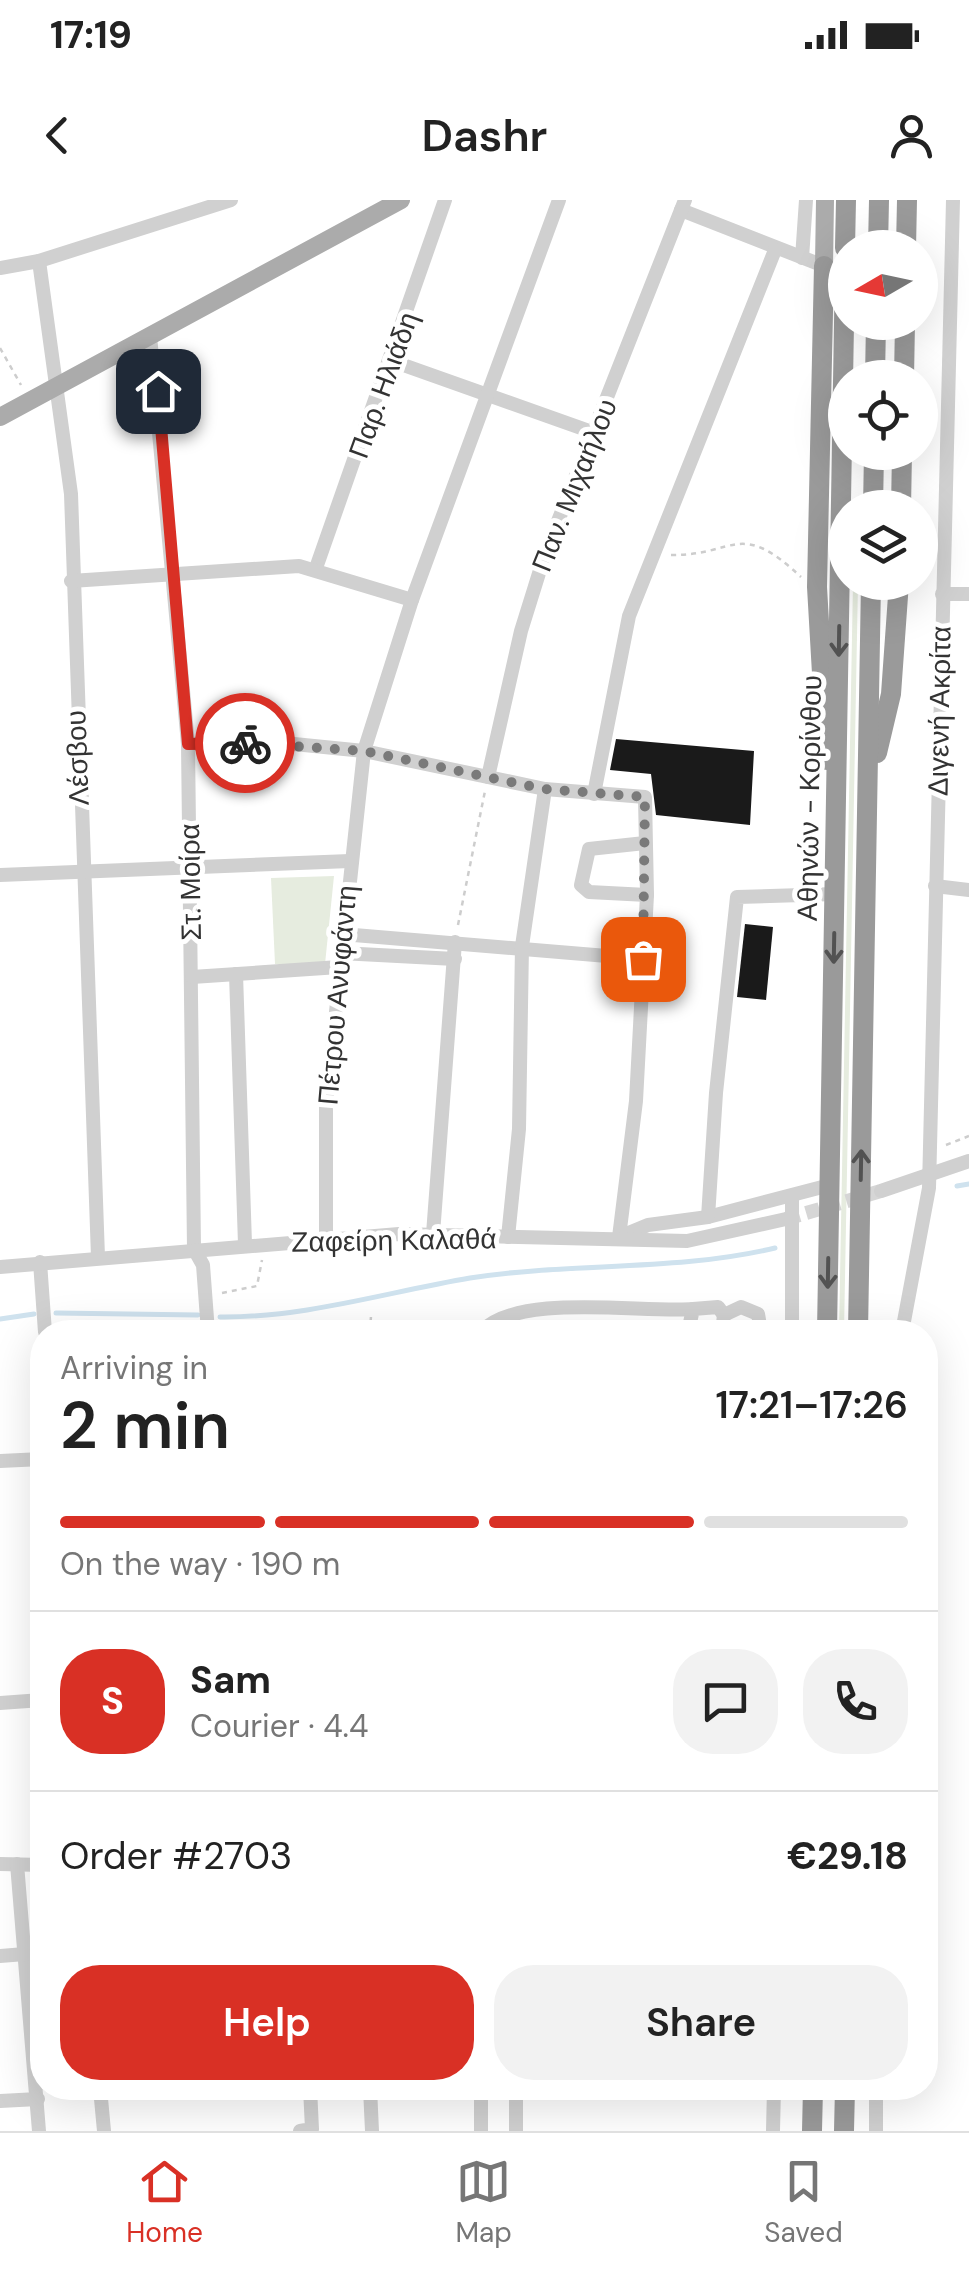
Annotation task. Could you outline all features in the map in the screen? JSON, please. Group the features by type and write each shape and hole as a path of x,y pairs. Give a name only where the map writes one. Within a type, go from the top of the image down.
{"highway":[{"path":"845,230 846,200"},
{"path":"878,230 879,200"},
{"path":"906,200 906,230"},
{"path":"831,340 818,587 822,726 836,816"},
{"name":"Αθηνών - Κορίνθου","path":"827,1320 836,816 835,340"},
{"name":"Αθηνών - Κορίνθου","path":"858,1320 871,600"},
{"path":"867,794 891,694 898,600"},
{"path":"812,2131 813,2100"},
{"path":"844,2131 845,2100"}],"main road":[{"path":"0,417 401,200"},
{"path":"826,200 830,230"}],"street":[{"path":"0,268 39,261 230,200"},
{"name":"Παρ. Ηλιάδη","path":"316,568 392,361 445,200"},
{"name":"Πέτρου Ανυφάντη","path":"326,1241 326,1105 364,751 412,600 559,200"},
{"path":"802,258 806,200"},
{"name":"Διγενή Ακρίτα","path":"904,1320 929,1188 953,200"},
{"path":"683,205 775,250 828,264"},
{"name":"Παν. Μιχαήλου","path":"488,777 533,589 683,205"},
{"path":"952,241 969,240"},
{"path":"594,794 629,616 775,250"},
{"name":"Λέσβου","path":"39,261 59,385 70,494 98,1258"},
{"name":"Στ. Μοίρα","path":"150,336 188,744 194,1249 202,1265 207,1320"},
{"path":"392,361 490,392 596,433"},
{"path":"71,581 316,568 412,600"},
{"path":"942,594 969,594"},
{"path":"188,744 274,742 364,751 544,789 645,797 647,896 636,1102 619,1237 648,1225 708,1216 830,1184"},
{"path":"508,1236 520,1129 522,946 544,789"},
{"path":"645,844 588,848 581,885 589,892 647,896"},
{"path":"0,874 350,861"},
{"path":"935,886 969,890"},
{"path":"708,1216 716,1093 737,897 835,894"},
{"path":"342,934 643,959"},
{"path":"433,1234 455,942"},
{"path":"192,977 340,960 456,958"},
{"path":"236,974 245,1244"},
{"path":"880,1191 969,1162"},
{"path":"792,1197 792,1320"},
{"name":"Ζαφείρη Καλαθά","path":"0,1267 245,1244 433,1234 687,1241 786,1219"},
{"path":"40,1262 43,1320"},
{"path":"498,1320 536,1311 718,1307 724,1320"},
{"path":"724,1316 741,1307 758,1314 759,1320"},
{"path":"691,1320 693,1309"},
{"path":"0,1461 30,1460"},
{"path":"0,1703 30,1701"},
{"path":"0,1864 30,1865"},
{"path":"16,1864 30,2010"},
{"path":"0,1956 25,1954"},
{"path":"0,2101 30,2099"},
{"path":"38,2100 39,2131"},
{"path":"101,2100 104,2131"},
{"path":"300,2131 312,2129 311,2100"},
{"path":"371,2100 372,2131"},
{"path":"481,2100 481,2131"},
{"path":"516,2100 516,2131"},
{"path":"774,2100 774,2131"},
{"path":"876,2100 876,2131"}],"path":[{"path":"0,348 31,400"},
{"path":"654,554 756,545 780,558 809,585 818,587"},
{"path":"455,942 488,777"},
{"path":"930,1156 969,1136"},
{"path":"205,1294 256,1286 264,1243"}],"shaded area":[{"path":"853,600 858,600 844,1320 839,1320"},
{"path":"334,876 325,964 275,964 271,878"}],"building":[{"path":"616,739 754,751 750,825 656,815 651,774 610,770"},
{"path":"745,924 773,927 766,1000 737,997"}],"waterway":[{"path":"957,1186 969,1184"},
{"path":"220,1317 314,1309 508,1273 699,1261 775,1248"},
{"path":"56,1313 198,1315"},
{"path":"0,1319 34,1314"}],"tunnel":[{"path":"786,1219 881,1191"}],"way so far":[{"path":"245,743 364,751 544,789 634,793 645,797 647,896 643,959"}],"route":[{"path":"158,391 188,744 245,743"}]}
